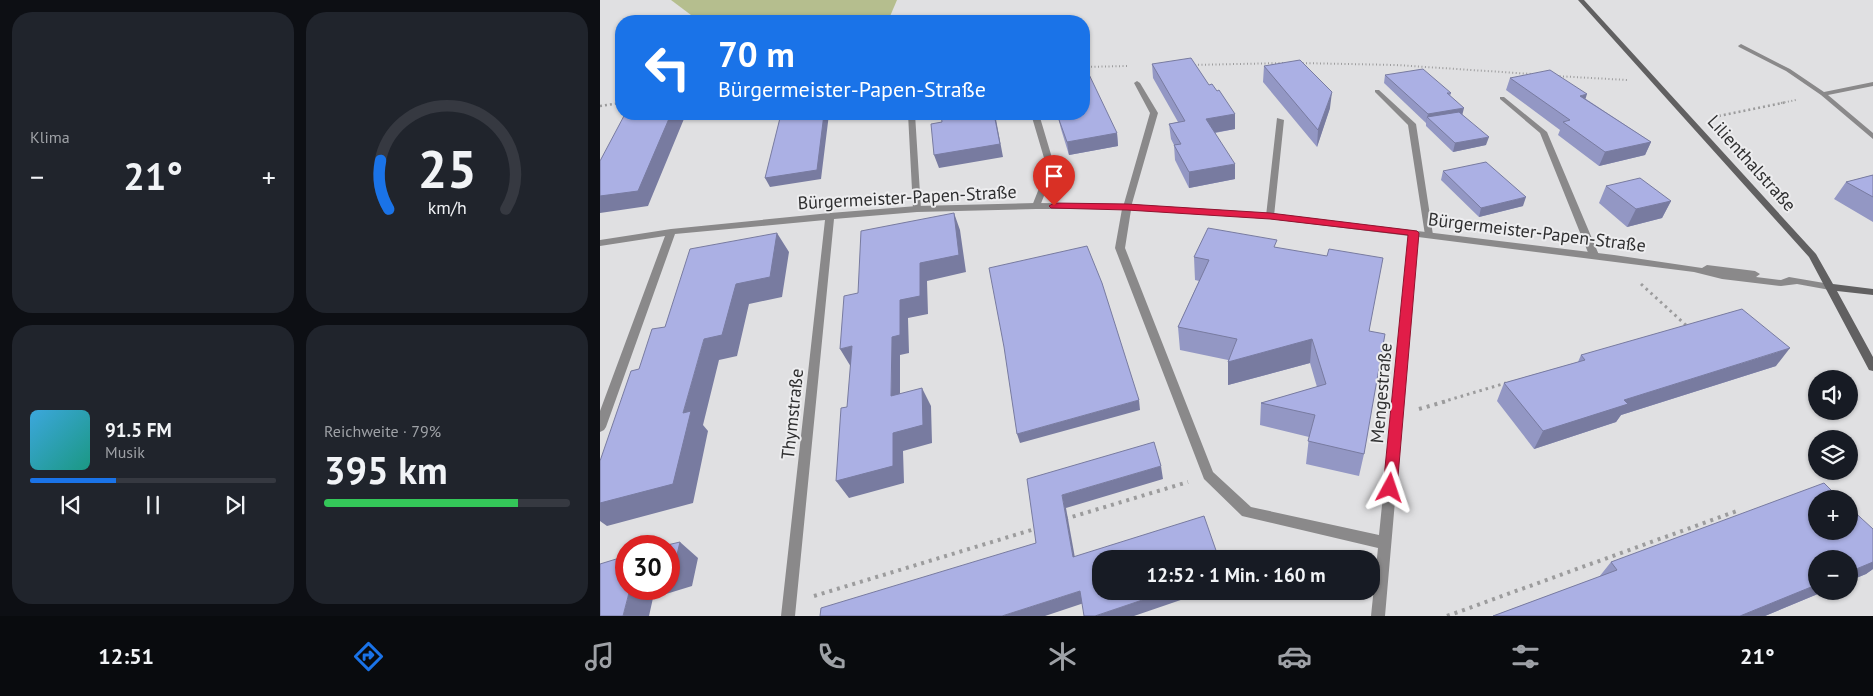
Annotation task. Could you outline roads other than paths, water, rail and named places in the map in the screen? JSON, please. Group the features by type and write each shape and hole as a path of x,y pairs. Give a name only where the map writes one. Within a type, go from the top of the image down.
{"street":[{"name":"Lilienthalstraße","path":"1581,0 1813,256 1873,367"},
{"path":"1741,46 1788,70 1823,94 1873,137"},
{"path":"1137,83 1154,113 1127,207 1120,248 1208,476 1247,512 1385,543"},
{"path":"1823,94 1873,84"},
{"path":"1377,91 1412,124 1429,235"},
{"path":"1502,98 1543,132 1594,255"},
{"path":"910,120 917,209"},
{"path":"1036,206 1051,168 1037,120"},
{"path":"1270,216 1280,120"},
{"name":"Bürgermeister-Papen-Straße","path":"600,242 671,232 917,209 1036,206 1127,207 1270,216 1594,255 1694,269 1722,276 1830,287"},
{"name":"Thymstraße","path":"788,616 830,216"},
{"path":"600,427 671,232"},
{"name":"Mengestraße","path":"1378,616 1414,233"},
{"path":"1830,287 1870,293"}]}
